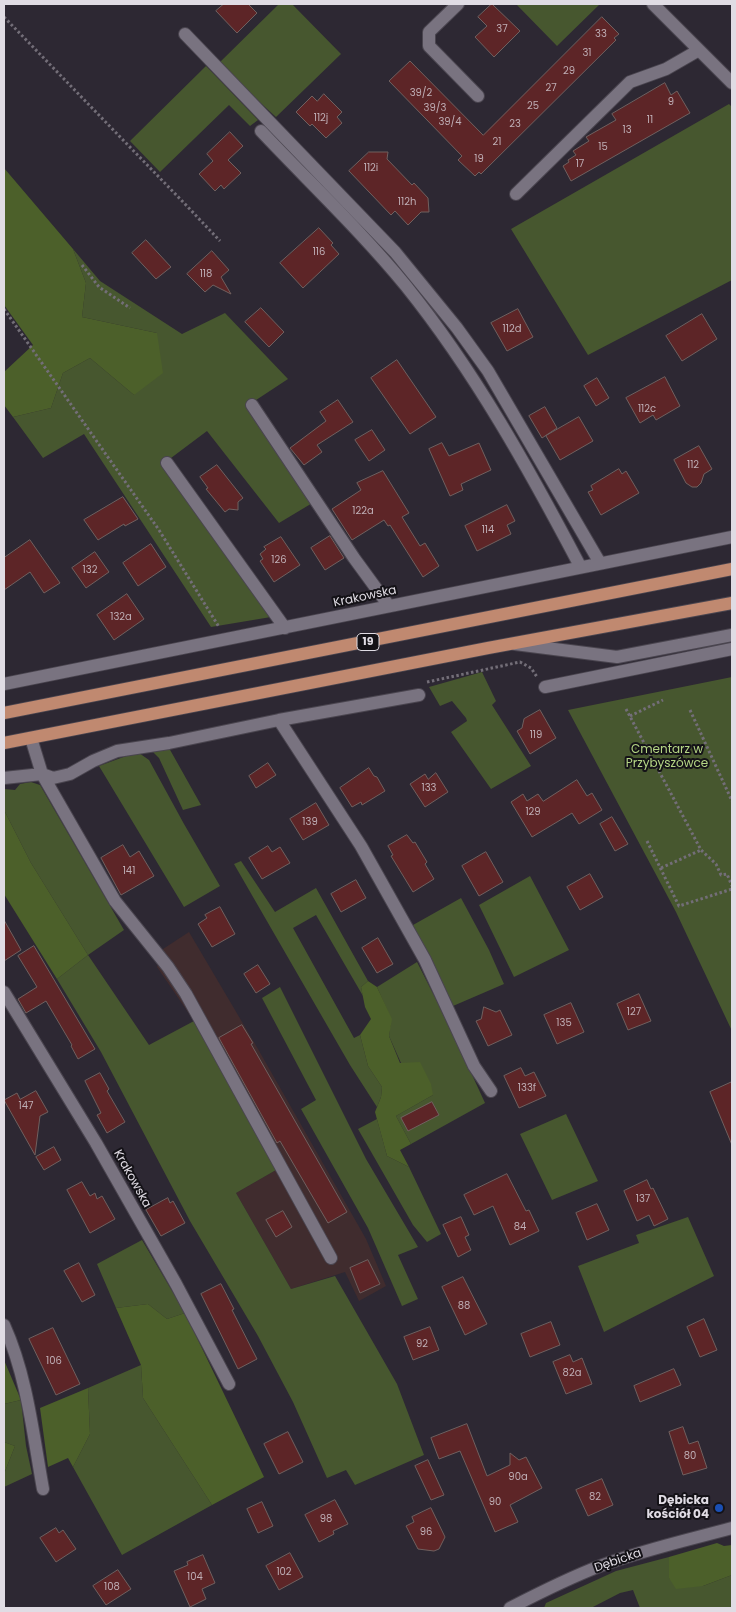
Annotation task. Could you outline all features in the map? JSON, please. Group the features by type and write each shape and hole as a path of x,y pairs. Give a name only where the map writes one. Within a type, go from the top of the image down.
{"main road":[{"name":"19","path":"4,712 732,569"},
{"path":"4,744 510,644 732,603"}],"street":[{"path":"458,4 429,32 430,46 478,96"},
{"path":"653,4 732,83"},
{"path":"185,34 395,252 457,328 488,371 600,563"},
{"path":"516,194 630,82 666,69 699,50"},
{"path":"261,131 375,250 406,287 467,369 551,511 580,566"},
{"path":"252,405 354,558 389,606"},
{"path":"167,464 285,628"},
{"name":"Krakowska","path":"4,684 227,640 580,566 732,537"},
{"path":"616,658 732,634"},
{"path":"510,644 656,664"},
{"path":"545,687 732,649"},
{"path":"4,778 42,774 53,778 70,774 93,761 117,751 169,743 279,720 419,695"},
{"path":"279,720 361,846 425,960 474,1066 490,1091"},
{"path":"31,738 42,774 115,901 168,966 186,994 331,1258"},
{"name":"Krakowska","path":"4,992 96,1143 176,1284 229,1384"},
{"path":"4,1325 26,1394 43,1489"},
{"name":"Dębicka","path":"510,1608 600,1566 732,1528"}],"path":[{"path":"4,17 220,241"},
{"path":"82,265 99,287 130,308"},
{"path":"4,309 159,530 227,640"},
{"path":"419,695 426,682 520,662 532,668 545,687"},
{"path":"630,716 663,700"},
{"path":"626,709 701,850 716,864 722,876 727,874 732,888 679,906 647,841"},
{"path":"690,710 732,801"},
{"path":"661,868 701,850"}],"shaded area":[{"path":"189,932 366,1239 386,1286 359,1301 345,1272 291,1289 236,1193 276,1170 194,1021 157,967 163,949"}],"green space":[{"path":"279,4 292,4 341,54 276,117 218,64"},
{"path":"516,4 600,4 557,46"},
{"path":"206,66 258,120 250,126 229,105 160,172 130,141"},
{"path":"729,104 732,107 732,280 588,355 511,229"},
{"path":"4,168 73,249 86,283 82,317 157,333 163,373 134,395 90,358 63,373 51,408 13,417 4,405 4,372 33,345 4,305"},
{"path":"73,249 100,281 182,334 225,313 288,379 247,406 314,502 279,523 207,431 163,464 271,617 211,627 84,434 43,458 13,417 51,408 63,373 90,358 134,395 157,333 82,317 86,283"},
{"path":"482,672 496,701 492,705 531,766 491,789 451,732 467,721 466,718 452,701 440,706 429,687"},
{"name":"Cmentarz w Przybyszówce","path":"732,677 732,1031 676,912 568,710"},
{"path":"169,748 201,805 183,810 159,758 153,752"},
{"path":"139,753 149,760 220,886 184,907 99,766"},
{"path":"31,782 40,785 124,930 88,955 31,863 4,810 4,789 15,790 20,784"},
{"path":"4,810 31,863 88,955 57,979 4,894"},
{"path":"241,861 275,912 316,888 368,981 361,987 363,996 316,915 293,928 354,1038 360,1035 368,1066 382,1087 377,1107 350,1065 234,864"},
{"path":"530,876 569,950 514,977 479,905"},
{"path":"461,898 489,950 504,984 453,1006 413,925"},
{"path":"88,955 149,1045 194,1021 276,1170 236,1193 291,1289 335,1276 397,1384 424,1455 355,1485 346,1470 327,1478 293,1402 258,1336 190,1221 101,1052 57,979"},
{"path":"417,962 451,1029 485,1103 411,1144 396,1116 433,1095 401,1063 389,1036 391,1019 377,987"},
{"path":"368,981 377,987 392,1019 389,1036 400,1063 420,1062 431,1084 433,1095 396,1116 411,1144 400,1150 409,1167 387,1156 375,1112 381,1097 382,1087 368,1066 360,1035 371,1019 365,1007 361,987"},
{"path":"280,987 366,1159 418,1247 398,1255 418,1299 402,1306 368,1228 301,1109 316,1100 262,998"},
{"path":"566,1114 598,1181 552,1200 520,1134"},
{"path":"377,1119 387,1156 409,1167 441,1234 427,1242 413,1225 358,1129"},
{"path":"688,1217 714,1276 604,1332 578,1266 639,1243 636,1235"},
{"path":"142,1240 185,1313 167,1319 148,1304 116,1308 97,1264"},
{"path":"148,1304 167,1319 185,1313 264,1477 212,1505 143,1398 141,1365 116,1308"},
{"path":"4,1360 21,1400 4,1404"},
{"path":"141,1365 143,1398 212,1505 122,1555 73,1467 90,1434 88,1388"},
{"path":"88,1388 90,1434 73,1467 68,1458 48,1467 40,1408"},
{"path":"21,1400 26,1446 32,1474 4,1487 4,1474 15,1446 4,1442 4,1404"},
{"path":"4,1442 15,1446 4,1474"},
{"path":"717,1543 724,1546 732,1545 732,1575 703,1586 676,1589 669,1578 669,1557"},
{"path":"669,1557 669,1578 703,1586 732,1575 732,1608 640,1608 633,1590 620,1593 591,1608 544,1608 546,1603 616,1571"}],"building":[{"path":"224,4 248,4 257,13 237,33 216,11"},
{"path":"492,4 520,31 494,57 475,37 487,26 478,17"},
{"path":"602,17 619,34 614,38 616,40 481,174 479,172 475,176 458,160 462,156 389,81 410,61 483,135"},
{"path":"665,83 671,95 677,91 690,113 571,181 563,166 576,155 573,151 589,141 586,137 616,120 612,114"},
{"path":"324,94 342,112 337,117 342,123 326,138 296,112 312,96 317,101"},
{"path":"230,132 243,146 228,160 241,173 224,189 221,185 215,191 199,174 213,161 207,154"},
{"path":"369,152 388,152 387,159 412,185 414,183 428,198 429,212 421,212 408,225 395,211 391,215 349,171"},
{"path":"319,228 333,243 331,245 339,254 303,288 280,263"},
{"path":"146,240 171,267 156,279 132,253"},
{"path":"212,251 229,270 221,277 231,294 213,285 205,292 187,274"},
{"path":"261,308 284,332 269,347 245,322"},
{"path":"518,309 533,337 507,351 491,323"},
{"path":"702,314 717,339 682,361 666,336"},
{"path":"397,360 436,417 410,434 371,378"},
{"path":"665,377 680,406 656,420 653,415 640,423 626,398"},
{"path":"597,378 609,398 596,406 584,386"},
{"path":"338,400 353,422 317,445 322,452 304,465 290,448 326,421 320,412"},
{"path":"545,407 557,428 542,438 529,416"},
{"path":"579,417 593,441 560,460 546,436"},
{"path":"372,430 385,450 369,461 355,440"},
{"path":"442,443 449,456 479,443 491,470 461,484 463,490 450,496 429,449"},
{"path":"699,446 712,469 704,474 701,483 697,487 692,487 686,483 674,460"},
{"path":"217,465 243,498 238,502 238,510 229,509 225,512 206,489 208,488 200,477"},
{"path":"619,469 622,474 626,471 639,493 601,515 588,492 593,490 591,486"},
{"path":"383,471 409,513 402,517 420,546 425,543 439,566 423,577 390,525 388,526 384,520 352,540 332,509 361,490 357,483"},
{"path":"123,497 138,519 125,526 124,524 98,540 84,520"},
{"path":"507,505 515,521 507,525 511,534 477,551 465,526"},
{"path":"330,536 344,558 325,570 311,548"},
{"path":"281,537 300,565 274,582 260,561 263,559 260,554 266,549 264,547"},
{"path":"30,540 60,583 44,593 30,572 4,590 4,558"},
{"path":"151,544 166,567 138,586 123,563"},
{"path":"95,552 109,572 86,588 72,568"},
{"path":"127,594 144,619 114,640 97,615"},
{"path":"540,710 556,738 530,754 517,731 522,728 524,719"},
{"path":"268,763 276,775 256,788 249,776"},
{"path":"369,768 385,791 362,805 361,802 352,807 340,788"},
{"path":"436,773 448,792 425,807 410,784 425,774 428,779"},
{"path":"577,780 587,796 592,793 602,810 579,824 572,813 532,837 511,802 523,794 527,801 538,794 543,801"},
{"path":"316,803 329,825 303,840 290,819"},
{"path":"612,817 628,844 615,851 600,824"},
{"path":"407,835 413,843 415,842 427,862 425,864 434,879 413,892 391,856 393,855 388,846"},
{"path":"123,845 130,857 139,851 154,876 121,895 101,858"},
{"path":"268,846 272,852 280,847 290,863 262,879 249,858"},
{"path":"486,852 503,882 479,896 462,866"},
{"path":"590,874 603,897 580,910 567,887"},
{"path":"356,880 366,898 341,912 331,894"},
{"path":"220,907 235,934 212,947 198,924 207,918 205,915"},
{"path":"4,920 21,950 4,961"},
{"path":"378,938 393,964 377,973 362,948"},
{"path":"34,946 95,1049 78,1059 72,1045 46,1001 26,1013 18,999 37,987 18,956"},
{"path":"258,965 270,984 256,993 244,974"},
{"path":"639,994 651,1021 628,1030 617,1004"},
{"path":"571,1003 584,1032 557,1044 544,1015"},
{"path":"484,1007 496,1012 500,1010 512,1035 488,1046 476,1021 481,1019"},
{"path":"242,1025 347,1212 328,1223 280,1141 277,1143 219,1038"},
{"path":"521,1068 525,1076 534,1072 546,1096 519,1108 504,1076"},
{"path":"100,1073 109,1089 107,1091 125,1122 107,1133 97,1115 101,1113 85,1081"},
{"path":"732,1082 732,1145 710,1092"},
{"path":"36,1091 48,1112 40,1116 35,1155 4,1100 17,1093 20,1099"},
{"path":"432,1102 439,1115 408,1131 401,1118"},
{"path":"54,1147 61,1160 44,1170 36,1157"},
{"path":"507,1174 526,1211 529,1210 539,1231 510,1245 493,1206 474,1215 464,1195"},
{"path":"647,1180 668,1219 654,1226 649,1215 637,1221 624,1191"},
{"path":"82,1182 90,1196 95,1193 97,1199 102,1196 115,1219 90,1233 67,1190"},
{"path":"168,1198 170,1203 173,1201 185,1223 161,1236 146,1210"},
{"path":"597,1204 609,1230 587,1240 576,1213"},
{"path":"283,1211 292,1227 276,1237 266,1220"},
{"path":"461,1217 469,1235 465,1237 471,1250 458,1257 443,1225"},
{"path":"368,1260 380,1284 360,1293 350,1268"},
{"path":"79,1263 95,1295 82,1302 64,1271"},
{"path":"463,1277 487,1324 465,1335 442,1287"},
{"path":"221,1284 257,1359 238,1369 201,1294"},
{"path":"704,1319 717,1350 700,1357 687,1327"},
{"path":"551,1322 560,1345 530,1357 521,1334"},
{"path":"430,1327 439,1350 413,1360 404,1337"},
{"path":"53,1328 80,1384 56,1395 29,1339"},
{"path":"570,1355 573,1362 582,1358 592,1384 566,1394 553,1362"},
{"path":"674,1369 681,1385 640,1402 634,1386"},
{"path":"467,1424 487,1476 510,1465 510,1453 519,1460 526,1457 542,1488 510,1505 518,1522 495,1532 460,1451 439,1459 431,1438"},
{"path":"683,1427 689,1444 698,1441 707,1468 683,1475 669,1432"},
{"path":"288,1432 303,1462 279,1474 264,1444"},
{"path":"428,1460 444,1495 431,1500 415,1466"},
{"path":"602,1479 613,1505 588,1516 576,1490"},
{"path":"335,1500 348,1524 333,1531 334,1534 319,1542 305,1515"},
{"path":"262,1502 273,1526 258,1533 247,1509"},
{"path":"431,1508 445,1537 439,1549 434,1551 418,1549 406,1526 414,1522 412,1517"},
{"path":"56,1528 59,1533 63,1530 76,1549 56,1562 40,1538"},
{"path":"290,1553 303,1577 279,1590 266,1566"},
{"path":"203,1555 215,1583 202,1589 206,1599 190,1607 174,1571 188,1565 187,1562"},
{"path":"118,1570 131,1589 106,1605 93,1586"}],"place":[{"name":"Dębicka kościół 04","path":"719,1508"}]}
